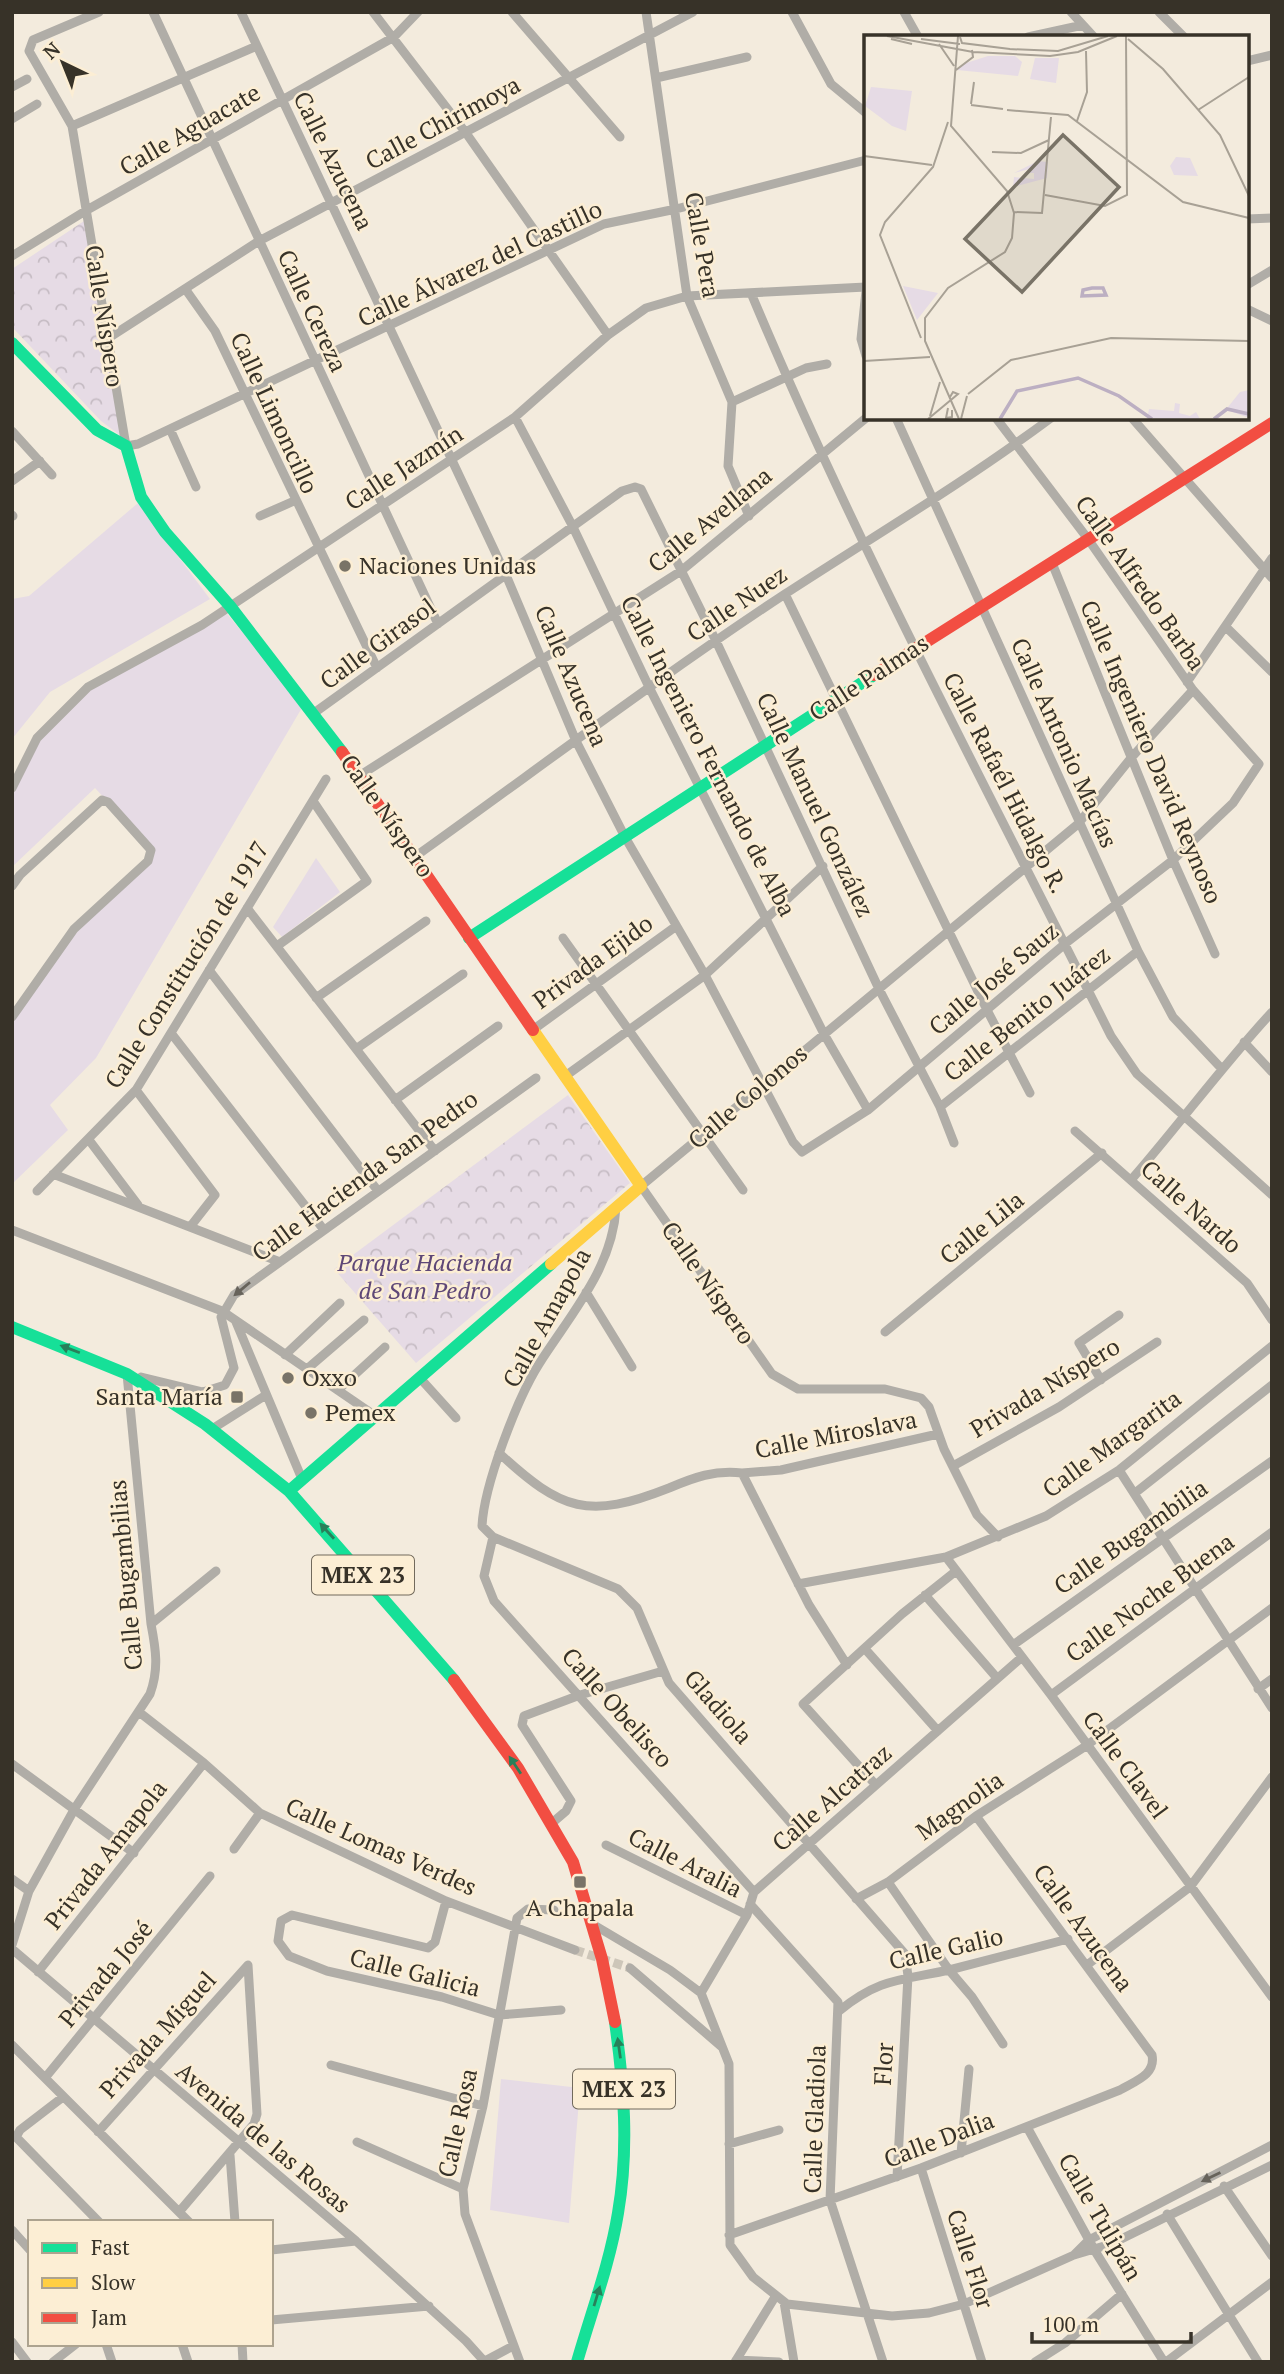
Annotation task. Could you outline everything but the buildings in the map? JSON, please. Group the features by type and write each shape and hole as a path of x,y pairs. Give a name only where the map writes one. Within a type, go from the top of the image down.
{"main road":[{"path":"12,343 104,436 126,446"},
{"name":"Calle Palmas","path":"469,938 767,747 981,605 1272,423"},
{"name":"Calle Níspero","path":"126,446 141,497 165,532 230,606 314,713 416,856 469,938 641,1186"},
{"name":"Calle Colonos","path":"289,1490 641,1186"},
{"name":"MEX 23","path":"12,1327 127,1374 212,1429 289,1490 468,1696 551,1823 573,1862 593,1924 618,2040 624,2087 625,2132 618,2215 577,2362"}],"street":[{"name":"Calle Níspero","path":"99,12 33,40 29,51 72,126 126,446"},
{"name":"Calle Cereza","path":"153,12 438,624"},
{"name":"Calle Azucena","path":"241,12 506,575 544,659 576,741 625,837 705,975 793,1142 802,1152"},
{"path":"373,12 466,133 546,251 608,335"},
{"name":"Calle Aguacate","path":"12,256 87,210 213,142 394,37 418,12"},
{"path":"512,12 620,136"},
{"name":"Calle Pera","path":"646,12 687,296 732,402 728,466 749,516"},
{"name":"Calle Chirimoya","path":"107,340 259,241 693,12"},
{"path":"792,12 831,84 864,111"},
{"path":"904,12 917,35"},
{"path":"1071,12 1092,35"},
{"path":"1159,12 1182,35"},
{"path":"1037,35 1083,25"},
{"path":"72,126 257,46"},
{"path":"1249,61 1272,55"},
{"path":"656,78 747,57"},
{"path":"12,87 27,79"},
{"path":"12,119 37,104"},
{"name":"Calle Álvarez del Castillo","path":"126,446 138,444 604,224 676,209 864,161"},
{"path":"1249,219 1272,218"},
{"path":"1249,284 1272,270"},
{"name":"Calle Jazmín","path":"12,788 37,738 88,687 230,606 515,418 608,335 651,305 687,296 864,289"},
{"name":"Calle Limoncillo","path":"186,290 215,331 316,548 377,668"},
{"name":"Calle Rafaél Hidalgo R.","path":"751,293 786,377 914,648 1122,1054 1137,1073 1185,1119 1272,1195"},
{"path":"864,309 861,339 864,349"},
{"path":"1249,310 1272,321"},
{"path":"732,402 806,368 827,364"},
{"name":"Calle Ingeniero Fernando de Alba","path":"515,418 572,525 649,687 768,917 824,1034 868,1110"},
{"name":"Calle Avellana","path":"359,776 681,571 864,420"},
{"name":"Calle Antonio Macías","path":"896,420 1138,951 1173,1017 1221,1068"},
{"name":"Calle Alfredo Barba","path":"997,420 1088,539 1190,686 1259,764"},
{"name":"Calle Nuez","path":"416,856 649,687 785,594 933,501 1048,420"},
{"path":"1134,420 1272,578"},
{"path":"170,429 196,487"},
{"path":"12,431 52,475"},
{"path":"12,481 40,461"},
{"name":"Calle Girasol","path":"314,713 572,525 622,491 635,486"},
{"name":"Calle Manuel González","path":"635,486 645,494 767,747 879,989 940,1107 954,1143"},
{"path":"260,516 294,501"},
{"name":"Calle Colonos","path":"641,1186 1078,824 1190,686 1272,558"},
{"name":"Calle Ingeniero David Reynoso","path":"1052,563 1172,860 1215,954"},
{"path":"785,594 987,1010 1031,1093"},
{"path":"1227,628 1272,672"},
{"name":"Calle José Sauz","path":"802,1152 868,1110 1066,943 1172,860 1233,803 1259,764"},
{"name":"Calle Constitución de 1917","path":"37,1191 136,1090 326,779"},
{"path":"12,886 102,800 108,802 151,850 148,861 75,929 12,1017"},
{"path":"277,946 367,881 313,801"},
{"path":"564,1077 705,975 822,866"},
{"path":"247,908 435,1151"},
{"path":"316,998 426,921"},
{"name":"Privada Ejido","path":"534,1029 675,927"},
{"path":"563,938 705,1133 743,1190"},
{"name":"Calle Benito Juárez","path":"940,1107 1138,951"},
{"path":"209,970 378,1191"},
{"path":"356,1049 463,974"},
{"path":"1131,1180 1185,1119 1221,1068 1272,1012"},
{"path":"395,1100 498,1026"},
{"path":"171,1033 324,1230"},
{"path":"1244,1042 1272,1072"},
{"name":"Calle Hacienda San Pedro","path":"222,1311 242,1287 536,1078"},
{"path":"136,1090 215,1195 190,1227"},
{"name":"Calle Nardo","path":"1075,1131 1247,1283 1272,1320"},
{"path":"89,1140 139,1206"},
{"name":"Calle Lila","path":"885,1332 1102,1153"},
{"path":"53,1174 280,1262"},
{"name":"Calle Níspero","path":"641,1186 772,1374 797,1389 886,1389 917,1395 929,1407 938,1434"},
{"name":"Calle Amapola","path":"482,1526 499,1453 537,1367 586,1292 615,1233 616,1207"},
{"path":"12,1230 222,1311 374,1415"},
{"path":"586,1292 632,1367"},
{"path":"285,1355 340,1303"},
{"path":"127,1374 203,1392 220,1388 229,1381 234,1368 221,1323 222,1311"},
{"path":"1101,1380 1079,1343 1119,1315"},
{"path":"235,1320 302,1479"},
{"path":"307,1369 365,1320"},
{"name":"Privada Níspero","path":"953,1466 1059,1407 1157,1342"},
{"name":"Calle Margarita","path":"798,1584 946,1557 1046,1516 1119,1469 1272,1346"},
{"path":"338,1390 385,1347"},
{"name":"Calle Bugambilias","path":"12,1947 29,1891 75,1808 139,1712 156,1676 158,1656 151,1624 127,1374"},
{"path":"419,1377 456,1418"},
{"path":"1135,1493 1272,1385"},
{"path":"212,1429 267,1395"},
{"path":"938,1434 977,1515 998,1537"},
{"name":"Calle Miroslava","path":"499,1453 551,1496 579,1506 607,1507 636,1501 703,1474 781,1470 938,1434"},
{"name":"Calle Bugambilia","path":"1013,1645 1272,1461"},
{"path":"1119,1469 1272,1709"},
{"path":"742,1473 798,1584 847,1665"},
{"name":"Gladiola","path":"482,1526 493,1538 618,1589 637,1608 669,1682 905,1954"},
{"name":"Calle Noche Buena","path":"1051,1695 1272,1532"},
{"name":"Calle Obelisco","path":"493,1538 484,1576 494,1601 754,1892"},
{"name":"Calle Clavel","path":"946,1557 1051,1695 1272,1997"},
{"path":"151,1624 216,1571"},
{"path":"875,1784 803,1704 925,1595 956,1571"},
{"path":"925,1595 997,1678"},
{"name":"Magnolia","path":"856,1899 888,1882 976,1816 1086,1746 1272,1608"},
{"path":"866,1650 938,1731"},
{"name":"Calle Alcatraz","path":"701,1993 747,1916 754,1892 1022,1657"},
{"path":"551,1823 566,1811 571,1801 522,1721 528,1713 663,1671"},
{"path":"1258,1689 1272,1679"},
{"name":"Calle Lomas Verdes","path":"139,1712 204,1763 260,1813 446,1901 575,1950"},
{"name":"Privada Amapola","path":"38,1972 204,1763"},
{"path":"12,1764 134,1853"},
{"path":"1087,1965 1190,1887 1272,1777"},
{"path":"234,1849 260,1813"},
{"name":"Calle Azucena","path":"976,1816 1152,2055 1154,2064"},
{"name":"Calle Aralia","path":"606,1845 747,1916"},
{"name":"Privada José","path":"45,2078 210,1876"},
{"path":"12,1879 29,1891"},
{"path":"888,1882 1003,2044"},
{"name":"Calle Galicia","path":"446,1901 435,1942 428,1948 292,1915 281,1921 278,1941 289,1956 327,1971 442,1997 499,2015 561,2010"},
{"name":"Calle Gladiola","path":"750,1904 838,2002 830,2200 883,2362"},
{"path":"516,1927 517,1918 528,1909 554,1910"},
{"path":"593,1924 670,1970 701,1993 729,2064 729,2235 736,2256 779,2300 794,2362"},
{"name":"Calle Rosa","path":"516,1927 483,2106 463,2189 466,2214 520,2362"},
{"name":"Calle Galio","path":"839,2011 858,1995 885,1981 948,1970 1068,1939"},
{"name":"Avenida de las Rosas","path":"12,1947 38,1972 356,2241 429,2306 483,2362"},
{"name":"Flor","path":"897,2177 908,1976 905,1954"},
{"name":"Privada Miguel","path":"98,2132 248,1965 257,2114 254,2124 240,2144"},
{"path":"630,1968 725,2050"},
{"path":"12,2045 187,2220"},
{"name":"Calle Dalia","path":"729,2235 897,2177 1120,2090 1150,2072 1154,2064"},
{"path":"331,2065 483,2106"},
{"path":"961,2153 969,2069"},
{"path":"63,2097 20,2130 16,2137 97,2220"},
{"name":"Calle Tulipán","path":"1027,2127 1088,2240 1165,2362"},
{"path":"729,2144 779,2130"},
{"path":"357,2143 463,2189"},
{"path":"179,2212 240,2144"},
{"path":"1074,2255 1088,2240 1272,2145"},
{"path":"230,2155 235,2220"},
{"path":"779,2300 892,2316 929,2313 964,2304 1074,2255 1095,2251 1272,2165"},
{"name":"Calle Flor","path":"921,2168 982,2362"},
{"path":"1224,2186 1272,2256"},
{"path":"1167,2214 1227,2316 1258,2362"},
{"path":"12,2230 28,2247"},
{"path":"273,2250 356,2241"},
{"path":"1165,2362 1272,2282"},
{"path":"1035,2362 1065,2343 1122,2294"},
{"path":"736,2361 779,2300"},
{"path":"273,2320 429,2306"},
{"path":"12,2342 27,2362"},
{"path":"54,2362 74,2346"},
{"path":"483,2362 513,2346"},
{"path":"736,2361 779,2362"}],"green space":[{"path":"84,221 121,436 101,421 12,327 12,269"},
{"path":"138,503 210,599 50,692 12,739 12,599 29,596"},
{"path":"224,610 303,706 96,1058 50,1105 68,1130 12,1184 12,1017 74,929 150,857 149,846 95,788 12,867 12,787 37,738 113,670"},
{"path":"316,858 340,892 282,937 273,927"},
{"name":"Parque Hacienda de San Pedro","path":"568,1095 630,1183 416,1363 334,1269"},
{"path":"501,2079 580,2088 569,2223 490,2210"}],"tunnel":[{"path":"575,1950 630,1968"}],"traffic: fast":[{"path":"12,343 97,430 126,446 141,497 165,532 230,606 342,752"},
{"path":"469,938 874,675"},
{"path":"289,1491 551,1264"},
{"path":"12,1327 127,1374 205,1424 289,1491 454,1680"},
{"path":"577,2362 610,2250 621,2189 624,2117 615,2022"}],"traffic: slow":[{"path":"533,1030 641,1186 551,1264"}],"traffic: jam":[{"path":"874,675 1272,423"},
{"path":"342,752 533,1030"},
{"path":"454,1680 518,1768 573,1862 602,1959 615,2022"}],"place":[{"name":"Naciones Unidas","path":"345,566"},
{"name":"Oxxo","path":"288,1378"},
{"name":"Santa María","path":"237,1397"},
{"name":"Pemex","path":"311,1413"},
{"name":"A Chapala","path":"580,1882"}]}
